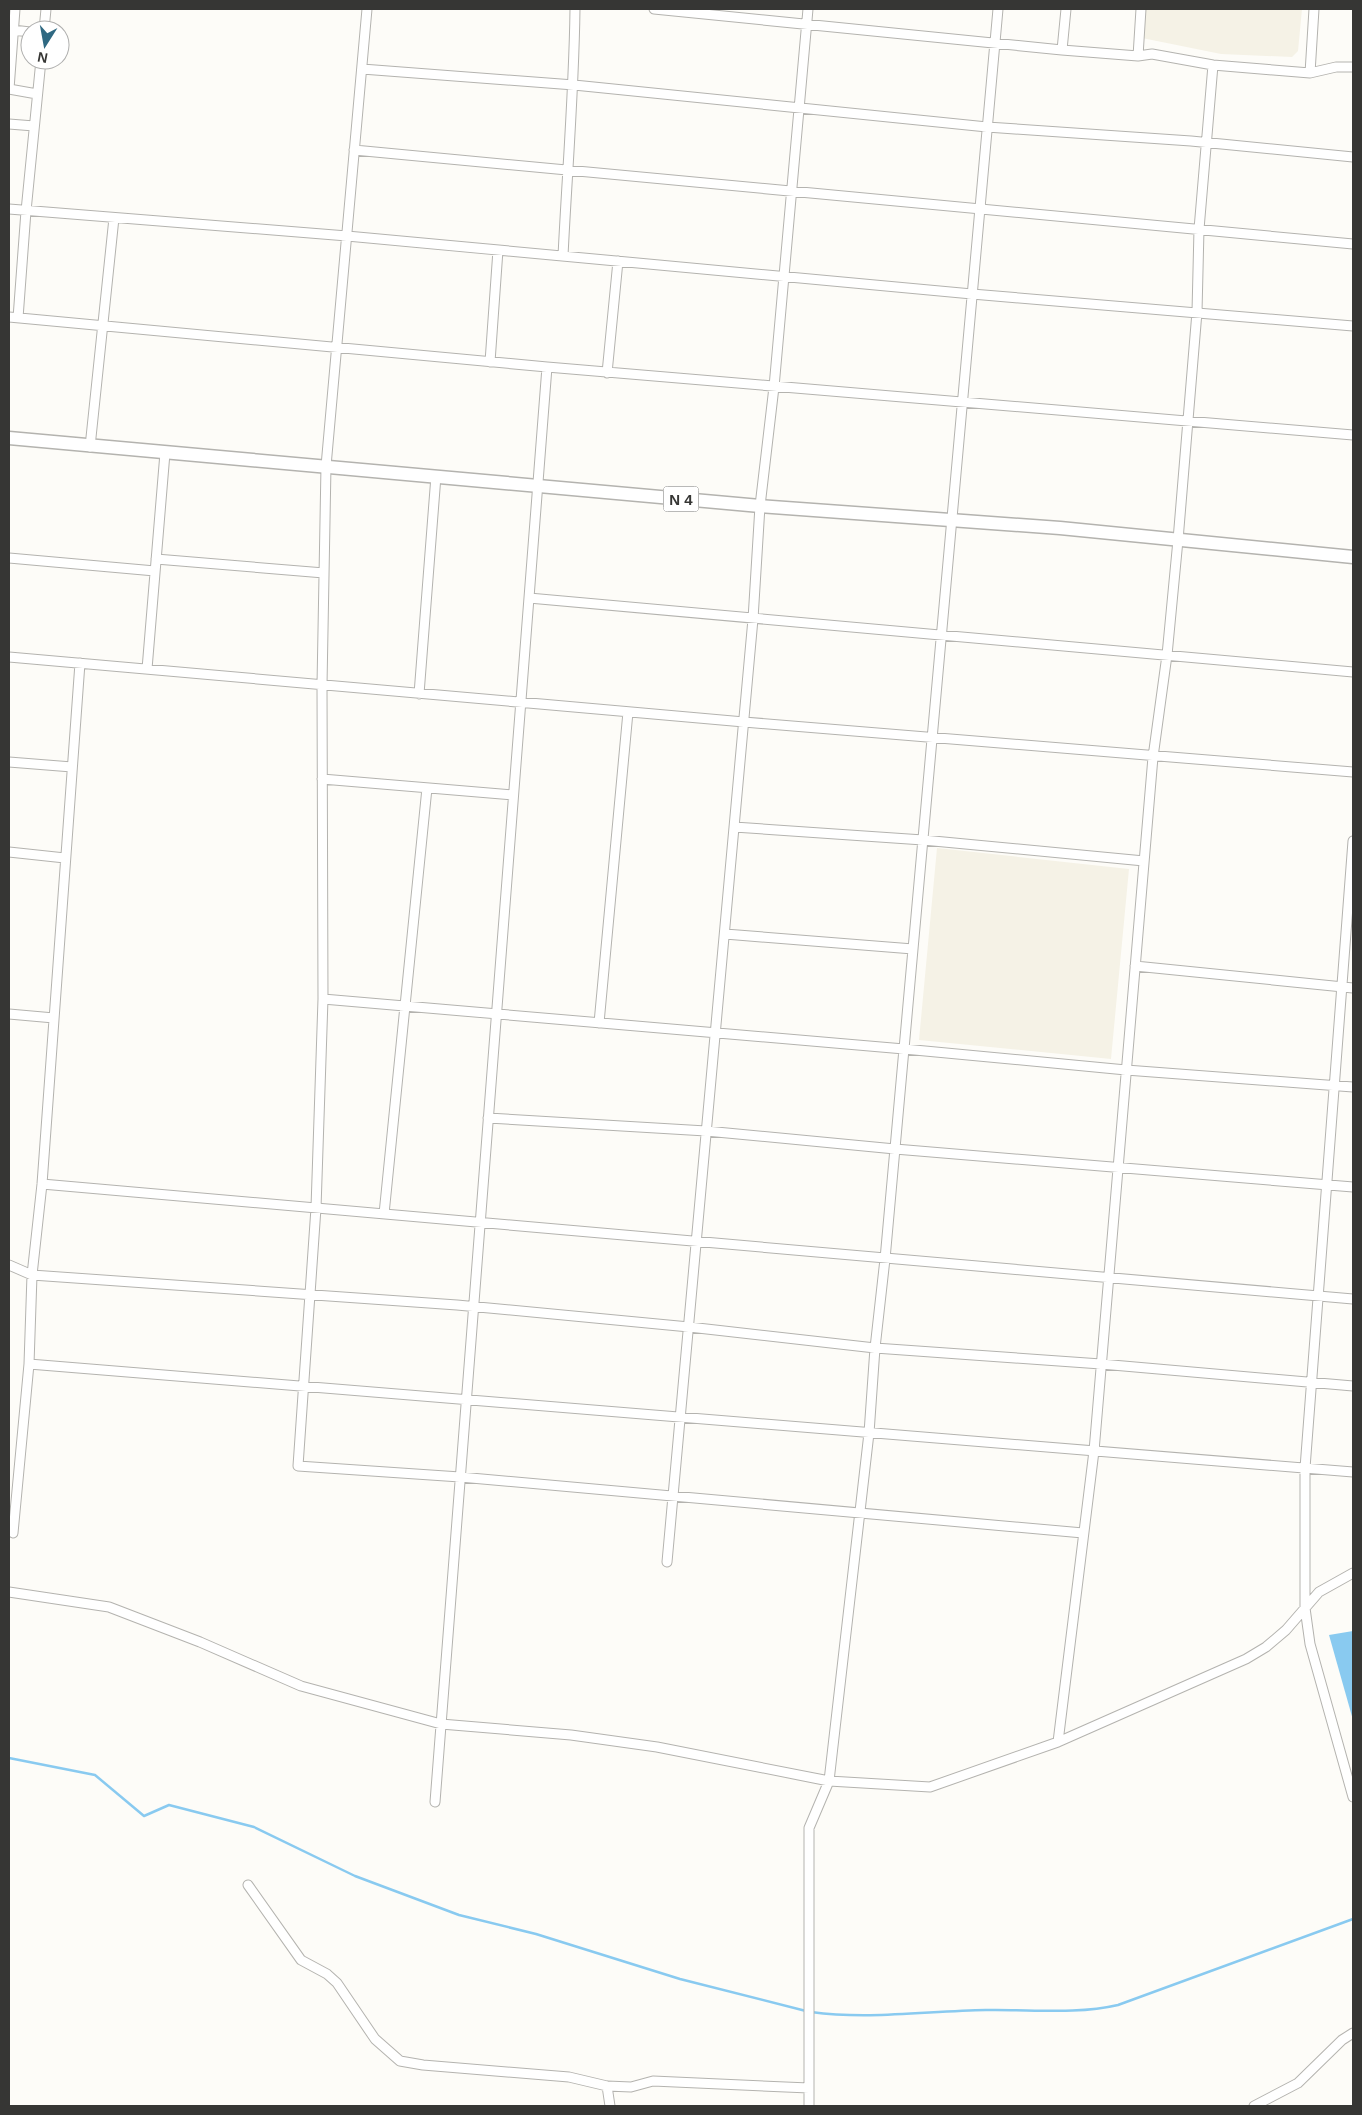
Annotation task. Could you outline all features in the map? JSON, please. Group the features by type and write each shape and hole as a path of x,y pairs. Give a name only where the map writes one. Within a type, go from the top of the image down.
{"highway":[{"name":"N 4","path":"9,438 90,447 326,466 760,506 952,519 1353,557"}],"street":[{"path":"15,9 9,89 38,94"},
{"path":"367,9 326,466 322,685 323,999 316,1208 298,1466 460,1477 1083,1533"},
{"path":"563,256 567,170 574,85 575,9"},
{"path":"654,9 995,44 1138,56 1152,54 1213,65 1310,73 1336,67 1353,67"},
{"path":"668,1562 753,619 760,506 774,387 808,9"},
{"path":"809,2106 809,1828 829,1781 858,1513 869,1433 875,1348 885,1259 998,9"},
{"path":"1062,50 1066,9"},
{"path":"1138,56 1141,9"},
{"path":"1310,73 1314,9"},
{"path":"13,30 20,31"},
{"path":"1058,1742 1094,1451 1153,757 1168,655 1197,312 1199,229 1213,65"},
{"path":"362,69 574,85 987,127 1206,142 1353,157"},
{"path":"40,70 14,317 547,368 1353,435"},
{"path":"9,124 34,126"},
{"path":"354,150 1353,244"},
{"path":"9,209 347,236 972,294 1353,326"},
{"path":"90,447 114,218"},
{"path":"490,362 498,250"},
{"path":"608,373 618,261"},
{"path":"435,1802 547,368"},
{"path":"147,669 166,453"},
{"path":"420,694 436,476"},
{"path":"9,558 155,571"},
{"path":"156,559 324,573"},
{"path":"529,598 1353,672"},
{"path":"9,657 1153,757 1353,772"},
{"path":"13,1534 29,1364 32,1275 42,1184 80,664"},
{"path":"598,1023 628,712"},
{"path":"9,762 72,767"},
{"path":"322,779 513,795"},
{"path":"384,1214 427,788"},
{"path":"734,827 923,840 1144,861"},
{"path":"1353,841 1305,1468 1304,1608 1310,1644 1353,1797"},
{"path":"9,852 66,858"},
{"path":"724,934 913,949"},
{"path":"1135,966 1353,988"},
{"path":"323,999 1126,1070 1353,1087"},
{"path":"9,1014 54,1018"},
{"path":"488,1118 706,1131 895,1150 1353,1187"},
{"path":"42,1184 1353,1299"},
{"path":"9,1265 32,1275 473,1306 689,1327 875,1348 1101,1364 1353,1386"},
{"path":"29,1364 1353,1472"},
{"path":"9,1592 109,1608 200,1642 301,1686 441,1724 570,1735 657,1747 829,1781 930,1787 1058,1742 1246,1659 1266,1647 1286,1630 1319,1592 1353,1573"},
{"path":"248,1885 301,1960 327,1974 337,1983 375,2039 400,2060 423,2065 569,2077 607,2086 631,2087 653,2081 809,2088"},
{"path":"1254,2106 1298,2083 1342,2040 1353,2033"},
{"path":"607,2086 610,2106"}],"shaded area":[{"path":"1145,9 1302,9 1298,51 1292,57 1221,54 1142,38"},
{"path":"937,848 1129,869 1111,1059 919,1040"}],"water":[{"path":"1353,1631 1353,1720 1329,1635"}],"waterway":[{"path":"9,1758 95,1775 144,1816 169,1805 254,1827 355,1876 459,1915 536,1934 680,1979 806,2011"},
{"path":"811,2012 876,2015 986,2010 1069,2011 1102,2008 1118,2005 1353,1919"}]}
